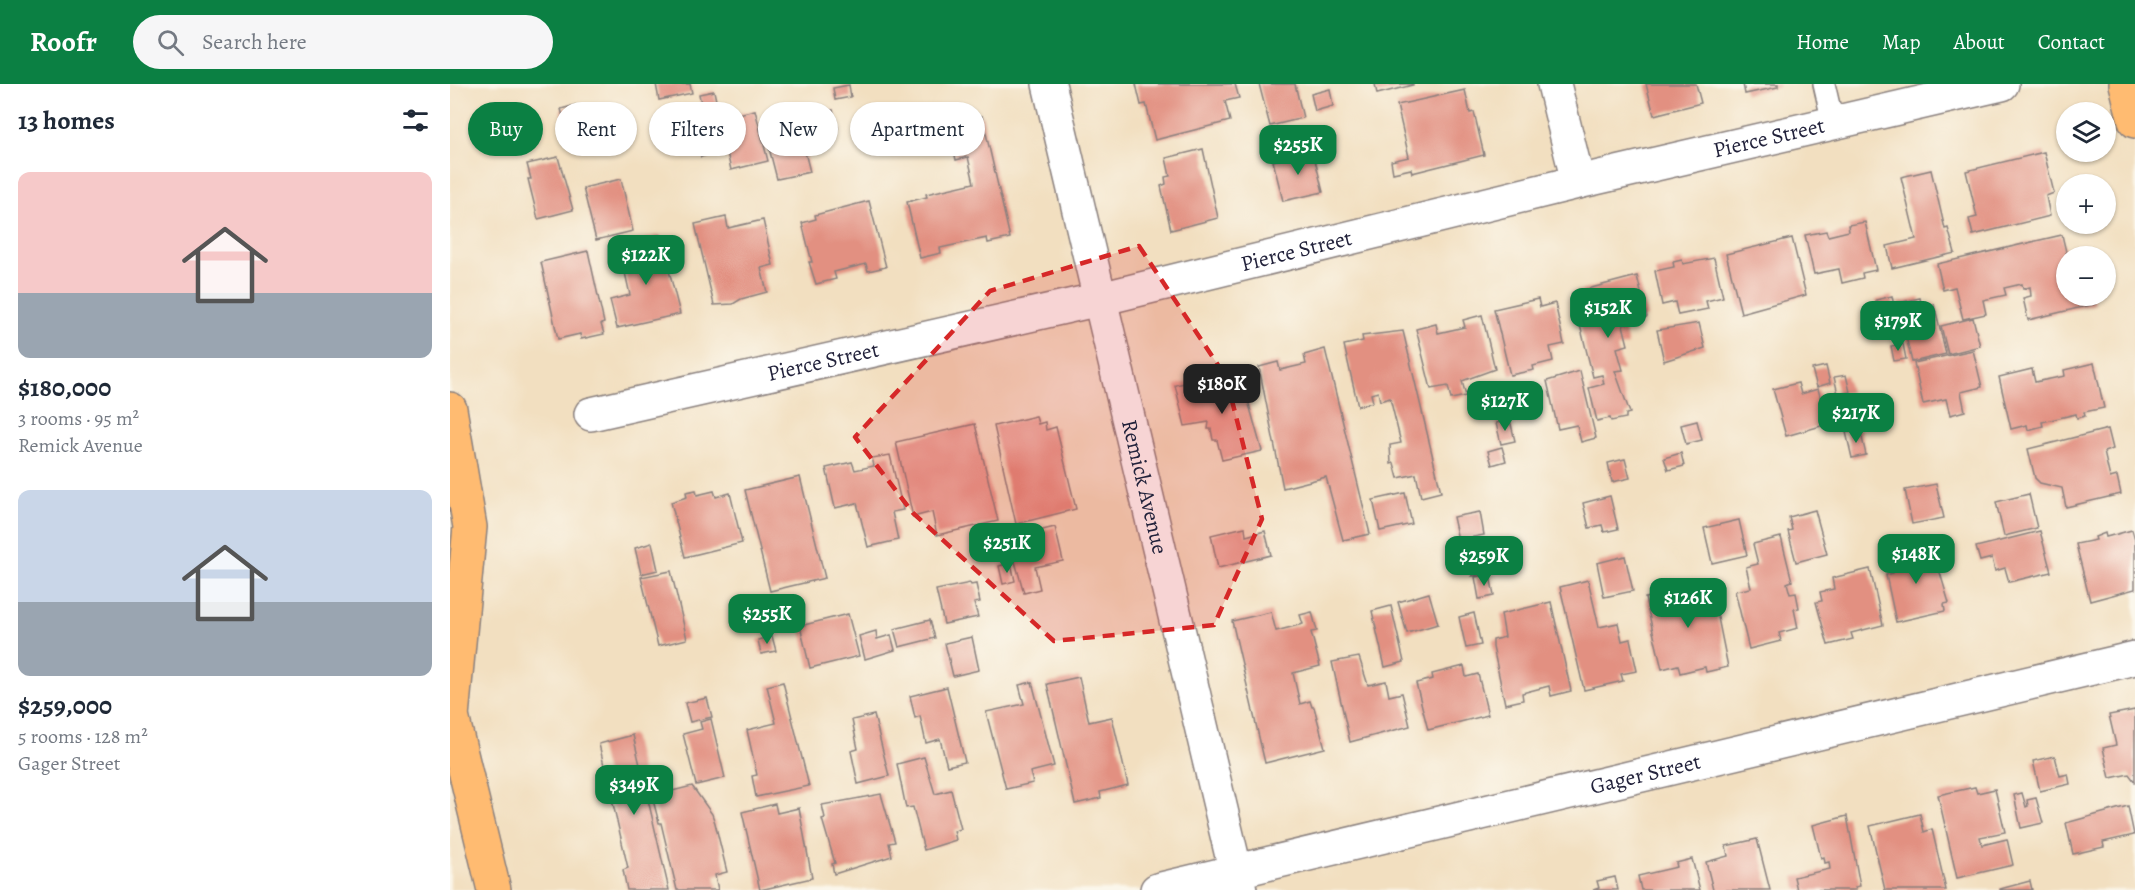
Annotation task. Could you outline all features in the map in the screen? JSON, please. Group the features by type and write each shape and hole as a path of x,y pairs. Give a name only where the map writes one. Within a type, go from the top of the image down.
{"main road":[{"path":"2126,84 2135,121"},
{"path":"450,409 470,528 451,712 494,890"}],"street":[{"name":"Remick Avenue","path":"1049,84 1237,881"},
{"path":"1554,84 1578,182"},
{"name":"Pierce Street","path":"591,414 1100,299 1578,182 2002,84"},
{"name":"Gager Street","path":"1157,890 1237,881 2135,658"}],"lane":[{"path":"1824,84 1833,123"}],"highlighted area":[{"path":"1139,246 1226,377 1262,519 1214,625 1054,641 913,513 855,437 990,291"}],"building":[{"path":"656,84 690,84 692,93 659,100"},
{"path":"1136,84 1235,84 1239,98 1225,101 1230,121 1155,140 1146,104 1141,105"},
{"path":"1259,84 1295,84 1303,118 1270,126"},
{"path":"1375,84 1413,84 1413,85 1377,94"},
{"path":"1646,84 1696,84 1701,103 1654,115"},
{"path":"1743,84 1778,84 1778,87 1745,94"},
{"path":"849,85 851,97 835,100 833,88"},
{"path":"1330,89 1333,106 1315,111 1311,94"},
{"path":"1465,90 1470,113 1474,112 1484,155 1412,173 1411,169 1393,173 1391,161 1409,157 1397,105"},
{"path":"714,91 716,102 701,102 699,94"},
{"path":"755,110 758,122 758,156 767,156 768,161 731,170 728,156 746,156 746,112"},
{"path":"985,129 1010,238 988,243 987,238 940,248 941,253 920,258 907,202 927,197 926,194 974,183 968,157 956,160 955,156 985,156"},
{"path":"1203,149 1218,218 1171,230 1161,186 1166,184 1165,177 1170,176 1166,158"},
{"path":"1313,152 1323,192 1283,201 1273,161"},
{"path":"2044,152 2054,193 2046,196 2050,216 1973,235 1969,219 1977,217 1966,171"},
{"path":"771,156 806,156 810,172 777,179"},
{"path":"558,157 573,210 538,219 528,179 531,179 527,164"},
{"path":"1931,170 1945,229 1948,228 1955,253 1892,268 1887,246 1916,239 1901,177"},
{"path":"621,179 633,231 596,240 583,188"},
{"path":"869,201 886,267 868,271 866,264 834,272 836,279 816,284 809,262 812,262 802,223 816,219 815,215"},
{"path":"726,217 728,228 763,220 773,265 761,268 767,292 741,299 733,304 714,305 695,224"},
{"path":"1865,222 1876,270 1862,273 1863,278 1842,283 1839,269 1814,274 1805,235 1826,231 1828,236 1849,231 1848,225"},
{"path":"660,235 680,314 617,328 610,300 630,295 624,268 631,267 628,255 635,254 632,242"},
{"path":"2062,235 2065,246 2056,246 2056,306 2087,306 2028,320 2023,298 2031,296 2030,287 2023,289 2022,284 2004,288 2006,295 1983,300 1986,314 1963,319 1955,287 1943,290 1937,264"},
{"path":"1792,238 1806,295 1741,313 1726,254"},
{"path":"588,251 604,323 601,324 604,334 581,339 580,334 558,339 541,262"},
{"path":"1714,258 1723,297 1706,301 1708,309 1678,315 1675,302 1662,305 1655,271 1674,267 1673,262 1682,260 1683,264"},
{"path":"1637,276 1647,317 1623,325 1628,345 1617,348 1623,370 1615,371 1630,413 1626,414 1626,418 1597,421 1589,388 1604,384 1602,375 1593,377 1572,293"},
{"path":"1892,296 1898,326 1884,329 1876,300"},
{"path":"1920,298 1922,307 1934,304 1946,354 1912,362 1898,303"},
{"path":"1538,299 1540,307 1555,303 1564,344 1550,347 1553,361 1533,366 1534,370 1510,375 1494,309"},
{"path":"1482,315 1495,369 1462,381 1466,396 1451,399 1448,386 1431,389 1416,329 1436,324 1438,333 1465,327 1463,320"},
{"path":"1973,318 1980,346 1948,354 1941,326"},
{"path":"1699,323 1705,348 1664,361 1657,330"},
{"path":"1403,331 1441,492 1421,497 1416,474 1398,478 1394,463 1391,464 1390,445 1401,443 1390,398 1380,401 1378,392 1371,394 1373,402 1358,406 1344,345 1363,341 1362,336"},
{"path":"1903,344 1906,359 1894,361 1891,346"},
{"path":"1325,349 1370,534 1343,540 1326,477 1283,488 1259,367 1278,362 1280,370 1306,364 1304,355"},
{"path":"1973,350 1982,387 1961,392 1965,411 1950,415 1946,399 1923,404 1914,363"},
{"path":"2094,363 2104,408 2084,412 2085,416 2077,418 2076,414 2042,422 2043,426 2028,430 2027,425 2011,429 1999,377 2032,369 2035,382 2065,376 2064,370"},
{"path":"1826,366 1830,383 1817,387 1812,369"},
{"path":"1580,371 1596,438 1581,442 1577,425 1558,429 1547,381"},
{"path":"1240,372 1262,451 1222,460 1217,440 1213,440 1211,429 1208,429 1209,422 1185,426 1175,385 1195,381 1197,390 1224,384 1222,376"},
{"path":"1846,375 1850,392 1838,394 1834,377"},
{"path":"1798,383 1801,394 1818,389 1828,424 1786,436 1773,389"},
{"path":"1036,416 1038,424 1045,422 1046,430 1056,427 1076,509 1016,524 994,426"},
{"path":"1510,420 1515,441 1501,444 1496,423"},
{"path":"1697,421 1702,440 1686,444 1681,425"},
{"path":"975,424 998,521 937,535 932,512 913,517 896,442"},
{"path":"1860,429 1866,455 1852,458 1846,432"},
{"path":"2108,429 2113,449 2104,452 2110,478 2117,476 2121,494 2066,507 2062,488 2040,483 2035,478 2028,449"},
{"path":"1502,447 1506,461 1492,465 1488,451"},
{"path":"1681,453 1684,466 1668,470 1664,458"},
{"path":"890,455 903,510 892,512 898,540 868,547 857,503 835,508 826,468 852,462 855,470 874,466 872,458"},
{"path":"1625,459 1630,478 1612,482 1608,463"},
{"path":"800,477 825,578 770,591 745,490"},
{"path":"1936,484 1944,518 1912,524 1905,490"},
{"path":"696,490 697,495 714,491 716,497 730,493 742,543 685,557 671,502 687,497 686,492"},
{"path":"1405,493 1412,524 1380,531 1373,500"},
{"path":"2029,494 2037,528 2004,536 1996,502"},
{"path":"1610,496 1618,529 1604,532 1602,525 1589,528 1583,503"},
{"path":"1815,510 1827,554 1796,562 1788,531 1792,530 1789,517"},
{"path":"1480,512 1484,535 1458,540 1453,517"},
{"path":"1739,520 1747,555 1712,563 1704,528"},
{"path":"1055,527 1063,561 1035,567 1040,589 1024,593 1012,551 1024,548 1022,535"},
{"path":"1245,527 1246,536 1265,531 1271,555 1218,568 1211,535"},
{"path":"2132,530 2135,540 2135,589 2090,601 2076,544 2096,540 2095,537 2105,533 2106,537"},
{"path":"2040,531 2051,572 2009,582 2005,568 1995,571 1992,558 1980,561 1976,547"},
{"path":"1781,537 1792,581 1787,583 1790,594 1796,593 1799,608 1794,609 1798,628 1779,633 1781,641 1749,649 1735,591 1751,588 1746,567 1758,564 1753,544"},
{"path":"652,543 658,570 641,574 635,548"},
{"path":"1921,546 1924,559 1936,556 1937,560 1940,560 1941,566 1938,566 1949,603 1944,604 1945,611 1896,622 1886,575 1893,573 1889,553"},
{"path":"1484,554 1488,573 1472,576 1469,558"},
{"path":"1625,556 1633,591 1604,597 1597,563"},
{"path":"1011,563 1015,581 1003,584 999,566"},
{"path":"1870,569 1883,625 1851,633 1853,639 1828,645 1816,602 1822,601 1820,592 1834,589 1832,578"},
{"path":"671,571 687,639 658,646 641,577"},
{"path":"1490,575 1494,596 1479,599 1475,577"},
{"path":"1588,580 1599,627 1618,623 1622,641 1630,639 1637,671 1621,674 1623,681 1584,690 1560,587"},
{"path":"970,583 971,585 976,584 980,602 974,603 978,617 944,624 936,590"},
{"path":"1711,583 1728,667 1706,672 1705,667 1680,673 1678,665 1662,669 1645,598"},
{"path":"1429,593 1438,624 1407,633 1398,602"},
{"path":"1551,602 1571,691 1551,696 1549,686 1522,693 1523,700 1505,704 1493,647 1493,640 1505,637 1501,614"},
{"path":"1391,606 1404,662 1385,667 1372,611"},
{"path":"1271,612 1276,631 1303,624 1300,615 1312,612 1317,631 1311,632 1320,666 1293,673 1300,704 1310,701 1314,707 1325,748 1265,763 1232,621"},
{"path":"1474,613 1481,645 1466,648 1459,617"},
{"path":"848,614 859,656 810,668 800,626"},
{"path":"930,620 935,638 899,647 894,629"},
{"path":"876,631 877,639 891,635 895,650 865,659 859,636"},
{"path":"772,636 776,651 761,654 758,640"},
{"path":"972,637 979,670 953,676 945,643"},
{"path":"1359,657 1368,685 1386,681 1389,696 1402,693 1410,726 1350,742 1332,662"},
{"path":"1464,666 1466,677 1478,674 1488,715 1428,730 1416,683 1433,679 1432,674"},
{"path":"1079,677 1089,722 1112,717 1128,785 1100,792 1101,798 1075,804 1047,684"},
{"path":"783,682 809,786 756,797 752,776 757,775 747,730 776,723 767,686"},
{"path":"1032,682 1054,766 1030,772 1033,783 1006,789 986,712 1024,704 1019,685"},
{"path":"947,687 965,762 947,766 940,739 926,743 920,716 915,718 910,696"},
{"path":"707,698 712,717 690,722 685,703"},
{"path":"2135,710 2135,782 2129,774 2110,778 2103,748 2116,745 2109,715"},
{"path":"874,715 889,776 858,784 851,751 858,749 852,720"},
{"path":"711,719 725,778 696,785 683,734 702,729 700,722"},
{"path":"633,735 669,890 627,890 623,870 628,868 599,744"},
{"path":"2055,756 2060,776 2068,774 2070,784 2040,791 2033,761"},
{"path":"924,757 935,794 951,790 961,829 954,831 956,840 924,850 913,807 906,808 897,764"},
{"path":"692,786 712,814 715,823 727,872 715,875 718,890 677,890 652,796"},
{"path":"1975,787 1977,793 1995,789 2005,832 1980,837 1982,845 2007,839 2013,865 1957,878 1938,795"},
{"path":"2022,793 2026,807 2028,806 2027,800 2036,798 2043,823 2021,828 2014,795"},
{"path":"881,794 895,842 889,843 892,856 834,874 832,864 835,863 822,819 825,818 822,805"},
{"path":"775,804 777,813 799,808 812,878 760,890 742,812"},
{"path":"2128,806 2134,835 2103,842 2104,847 2073,854 2066,823"},
{"path":"1920,814 1924,832 1932,829 1946,890 1885,890 1870,826"},
{"path":"1847,816 1860,886 1855,887 1856,890 1797,890 1794,877 1830,869 1829,862 1825,863 1824,857 1821,858 1813,825"},
{"path":"1757,839 1770,890 1713,890 1706,862 1728,856 1726,846"},
{"path":"1692,859 1700,890 1641,890 1638,876 1677,867 1676,863"},
{"path":"1615,877 1618,890 1593,890 1599,888 1597,881"},
{"path":"2030,881 2032,890 2000,890 2000,889"}]}
